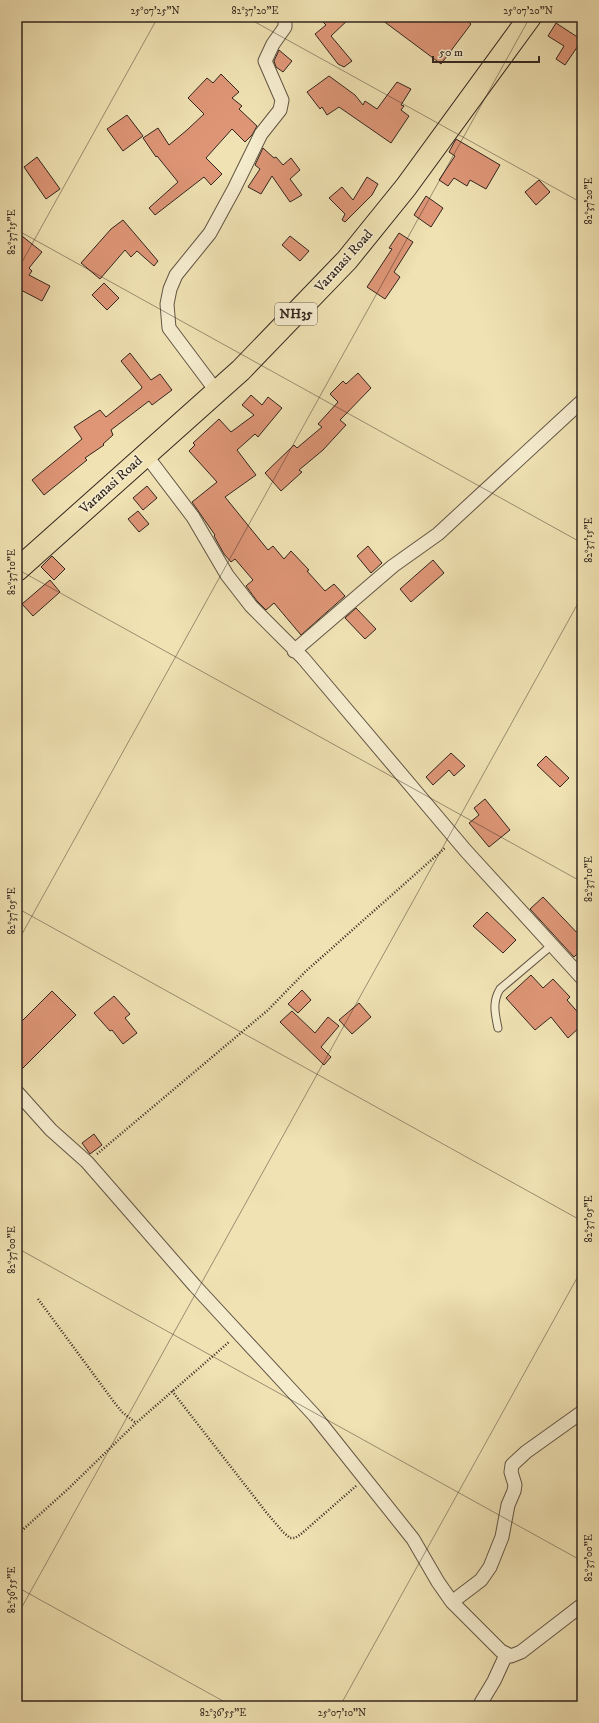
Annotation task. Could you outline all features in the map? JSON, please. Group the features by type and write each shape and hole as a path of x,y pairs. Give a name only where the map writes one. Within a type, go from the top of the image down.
{"highway":[{"name":"Varanasi Road","path":"17,570 217,392 270,341 347,260 406,187 530,17"}],"street":[{"path":"217,392 169,328 167,304 170,289 176,275 210,233 261,134 280,110 282,100 265,61 273,44 285,27 285,17"},
{"path":"294,651 393,566 438,534 582,401"},
{"path":"146,455 193,517 238,590 250,606 294,651 303,658 456,839 582,978"},
{"path":"17,1092 51,1130 87,1162 195,1286 316,1416 416,1543 438,1582 452,1602 496,1647 506,1655 516,1655 582,1605"},
{"path":"452,1602 481,1580 490,1568 502,1537 508,1505 514,1491 515,1485 511,1472 512,1465 526,1452 582,1412"},
{"path":"479,1706 494,1681 506,1655"}],"lane":[{"path":"498,1028 494,1005 496,996 500,989 552,945"}],"path":[{"path":"87,1162 268,1010 306,972 456,839"},
{"path":"38,1299 114,1402 122,1412 136,1423"},
{"path":"17,1535 73,1485 136,1423 239,1333"},
{"path":"172,1391 266,1512 290,1538 301,1534 365,1477"}],"building":[{"path":"318,17 351,17 331,36 352,61 344,67 338,64 315,34 326,25"},
{"path":"378,17 463,17 471,24 441,64"},
{"path":"556,23 582,40 565,65 556,59 564,46 548,36"},
{"path":"279,50 292,61 283,72 276,67 274,61"},
{"path":"221,74 239,92 232,98 242,106 239,109 257,126 252,135 245,142 232,129 206,158 222,174 211,185 204,177 155,215 149,208 178,182 157,156 156,157 143,138 158,128 169,145 204,114 188,98 207,78 213,83"},
{"path":"329,76 355,95 363,105 365,101 377,109 397,82 411,89 401,105 404,106 401,110 409,116 391,143 339,107 327,115 322,107 320,109 307,92"},
{"path":"127,115 143,136 123,151 107,129"},
{"path":"456,139 500,165 486,189 470,180 467,186 454,178 448,186 439,180 455,156 449,152"},
{"path":"263,148 274,158 276,157 283,165 291,158 300,170 290,179 302,195 290,202 272,176 261,194 248,187 260,169 255,165"},
{"path":"37,157 60,189 46,199 24,167"},
{"path":"367,177 378,184 372,195 345,222 342,220 345,214 329,198 342,187 353,200"},
{"path":"539,180 550,192 536,205 525,192"},
{"path":"426,196 443,208 431,227 414,215"},
{"path":"123,220 158,261 154,266 137,251 131,257 125,250 100,279 81,263 111,229"},
{"path":"17,232 42,252 29,268 32,271 29,275 50,286 42,301 17,288"},
{"path":"399,233 413,242 394,272 400,277 385,299 367,287 392,249 389,248"},
{"path":"290,236 309,251 300,261 282,245"},
{"path":"104,283 119,298 107,310 92,295"},
{"path":"130,353 151,380 160,374 172,390 152,405 149,401 111,430 113,435 103,444 104,445 85,458 87,460 44,495 32,480 82,439 74,427 100,410 106,417 141,389 142,387 121,361"},
{"path":"358,373 371,388 340,420 346,425 323,450 299,470 302,472 281,491 265,473 294,445 297,448 322,427 318,424 338,402 330,394 343,381 346,384"},
{"path":"251,395 262,405 268,397 282,408 258,437 255,434 237,450 256,475 225,497 268,550 273,546 284,559 291,551 309,570 307,571 325,591 334,584 345,596 301,635 274,603 266,610 257,601 246,586 253,580 235,559 231,562 224,554 214,536 215,535 192,502 217,482 189,451 195,445 193,443 219,419 231,432 254,415 242,405"},
{"path":"147,486 157,498 143,510 133,498"},
{"path":"138,511 149,524 139,532 128,519"},
{"path":"368,546 382,563 371,573 357,556"},
{"path":"52,556 65,569 54,580 41,567"},
{"path":"433,560 444,573 411,602 400,589"},
{"path":"50,580 60,592 33,616 22,604"},
{"path":"356,608 376,629 365,639 345,618"},
{"path":"451,753 465,766 454,776 449,770 433,785 426,777"},
{"path":"546,756 569,778 560,787 537,765"},
{"path":"485,799 510,830 489,847 469,823 479,815 474,808"},
{"path":"543,897 582,938 582,949 574,957 530,909"},
{"path":"487,912 516,940 503,953 473,926"},
{"path":"531,975 543,988 553,979 570,997 567,1000 582,1017 582,1025 568,1038 551,1017 535,1030 506,998"},
{"path":"302,990 311,1000 298,1013 288,1004"},
{"path":"52,991 76,1015 17,1074 17,1026"},
{"path":"114,996 130,1014 125,1018 137,1033 123,1044 112,1030 110,1031 94,1013"},
{"path":"359,1003 371,1017 352,1034 339,1020"},
{"path":"292,1011 315,1033 328,1017 339,1026 321,1047 331,1057 324,1065 280,1022"},
{"path":"94,1134 102,1145 90,1154 82,1143"}]}
